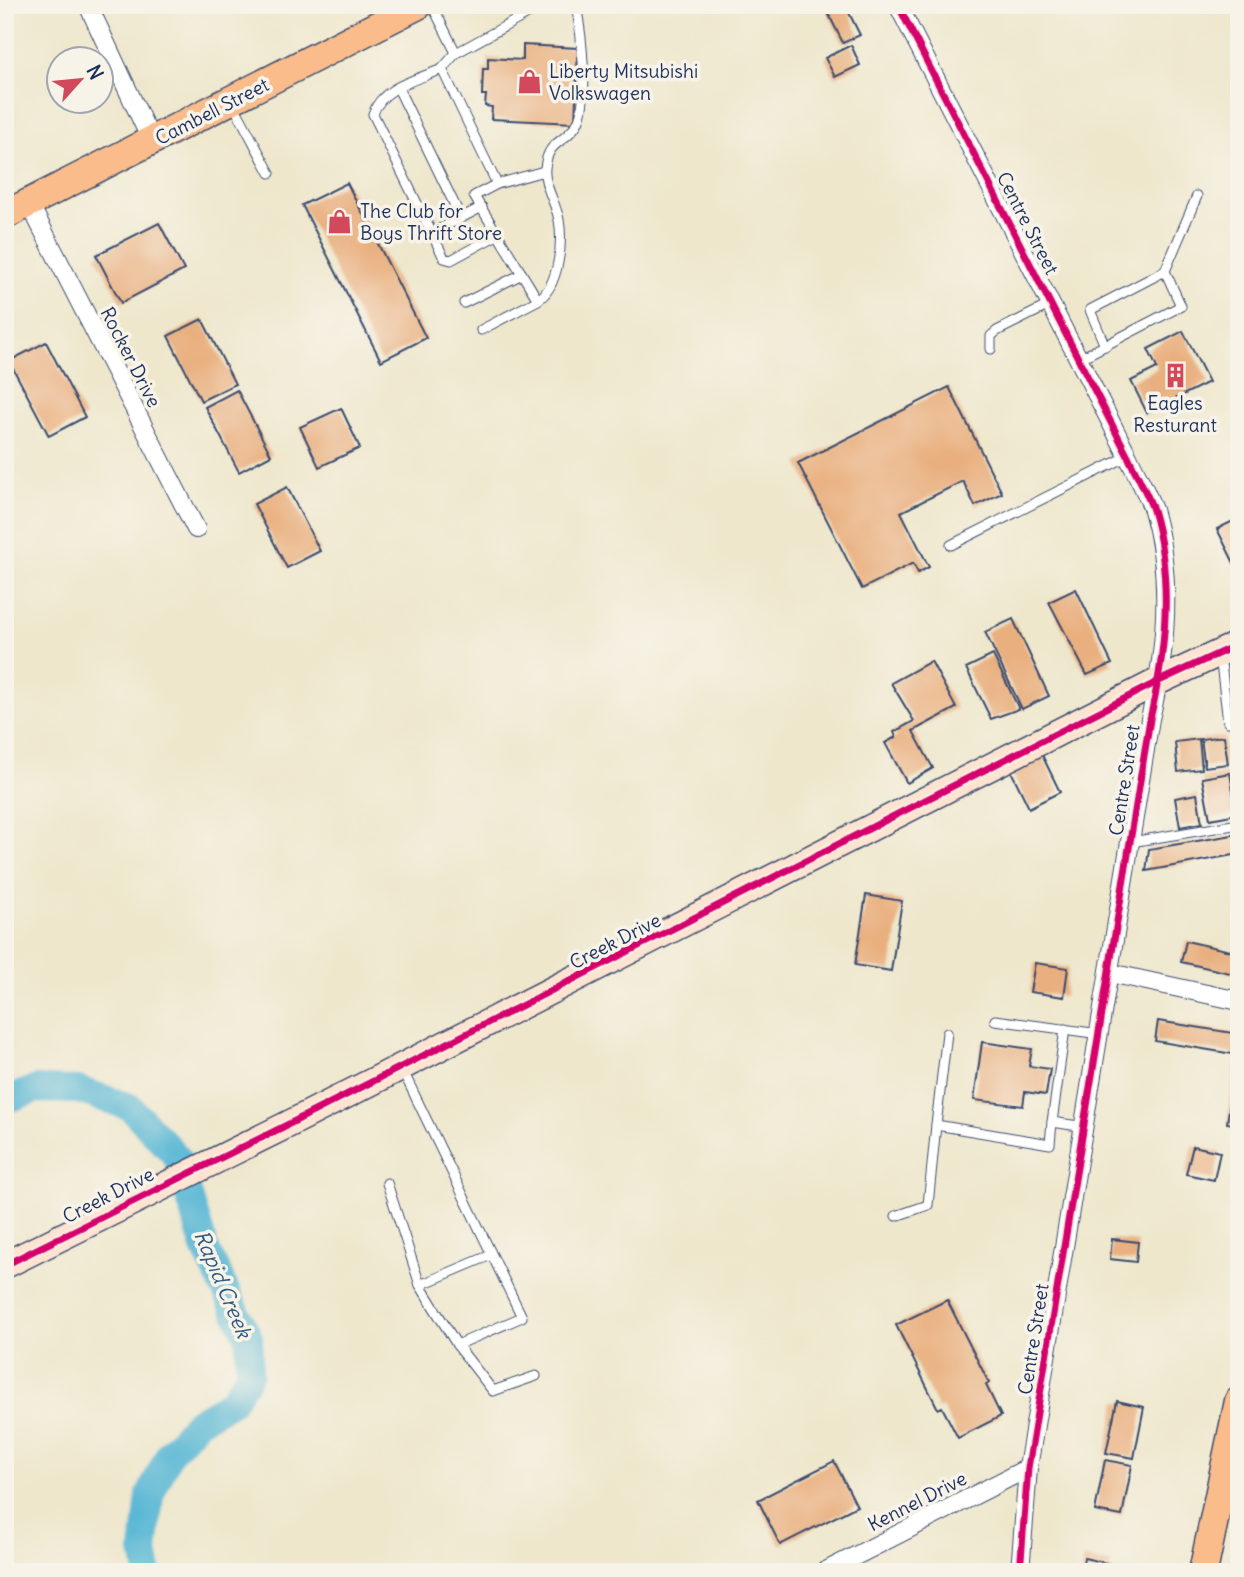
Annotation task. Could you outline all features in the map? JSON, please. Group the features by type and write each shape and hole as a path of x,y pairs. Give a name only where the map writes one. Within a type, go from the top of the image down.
{"main road":[{"name":"Cambell Street","path":"17,209 232,101 405,8"},
{"path":"1203,1572 1239,1401"}],"street":[{"path":"88,5 152,142"},
{"name":"Centre Street","path":"898,5 1128,456 1152,508 1163,551 1166,590 1159,681 1150,719 1028,1468 1020,1572"},
{"name":"Rocker Drive","path":"17,209 196,529"},
{"name":"Creek Drive","path":"5,1265 401,1068 1159,681 1229,649"},
{"path":"1110,973 1239,1000"},
{"name":"Kennel Drive","path":"824,1572 1028,1468"}],"lane":[{"path":"432,5 456,53"},
{"path":"497,235 451,260 444,258 373,114 377,102 387,92 442,69 456,53 544,5"},
{"path":"481,330 545,295 558,257 559,221 544,171 549,148 575,128 581,117 584,46 576,5"},
{"path":"442,69 497,184"},
{"path":"398,88 461,218"},
{"path":"232,101 270,173"},
{"path":"538,300 474,196 497,184 544,171"},
{"path":"1105,346 1090,310 1165,271 1197,196"},
{"path":"432,233 482,207"},
{"path":"1079,359 1181,306 1165,271"},
{"path":"464,303 522,274"},
{"path":"991,349 991,336 997,331 1051,304"},
{"path":"951,545 1128,456"},
{"path":"1228,722 1229,649"},
{"path":"1131,842 1239,824"},
{"path":"995,1020 1100,1034"},
{"path":"936,1125 1050,1144 1065,1029"},
{"path":"896,1216 928,1205 947,1033"},
{"path":"401,1068 522,1317 457,1345"},
{"path":"1052,1122 1085,1127"},
{"path":"387,1183 421,1285 457,1345 493,1391 536,1376"},
{"path":"421,1285 491,1255"}],"building":[{"path":"824,5 845,5 860,35 843,43"},
{"name":"Liberty Mitsubishi Volkswagen","path":"523,45 578,48 575,123 491,119 492,107 485,106 486,95 482,95 483,69 488,69 488,58 523,60"},
{"path":"851,45 860,65 835,77 825,58"},
{"path":"347,183 426,338 381,361 302,205"},
{"path":"159,223 184,270 121,303 96,255"},
{"path":"202,319 235,384 201,401 168,336"},
{"name":"Eagles Resturant","path":"1183,331 1209,382 1147,413 1131,381 1157,368 1148,349"},
{"path":"46,342 85,417 49,436 9,361"},
{"path":"949,387 1002,493 975,506 963,481 901,512 929,567 918,573 913,563 862,589 798,463"},
{"path":"237,390 271,455 239,472 205,407"},
{"path":"341,408 360,448 319,467 300,427"},
{"path":"287,487 320,551 287,568 254,504"},
{"path":"1239,518 1239,573 1217,529"},
{"path":"1076,589 1112,664 1087,675 1049,602"},
{"path":"1013,619 1049,696 1022,709 985,632"},
{"path":"993,655 1019,709 991,719 966,668"},
{"path":"931,661 956,708 913,731 933,768 907,783 885,743 896,737 894,732 914,721 891,683"},
{"path":"1224,736 1228,764 1205,767 1201,739"},
{"path":"1199,739 1202,769 1178,772 1175,742"},
{"path":"1042,755 1060,792 1029,808 1011,771"},
{"path":"1230,773 1237,814 1210,819 1202,778"},
{"path":"1197,794 1202,823 1180,827 1175,798"},
{"path":"1239,834 1239,854 1146,871 1149,849"},
{"path":"866,895 902,901 891,971 855,965"},
{"path":"1186,941 1239,953 1239,975 1181,962"},
{"path":"1035,963 1068,968 1064,997 1030,992"},
{"path":"1158,1021 1239,1034 1239,1055 1155,1041"},
{"path":"982,1042 1032,1049 1029,1066 1050,1069 1046,1095 1025,1092 1023,1106 974,1100"},
{"path":"1239,1056 1239,1125 1227,1123"},
{"path":"1193,1146 1220,1152 1214,1180 1186,1174"},
{"path":"1112,1239 1138,1242 1136,1262 1110,1259"},
{"path":"947,1300 989,1383 986,1385 1001,1416 958,1438 942,1407 938,1409 896,1325"},
{"path":"1117,1401 1144,1407 1134,1458 1106,1453"},
{"path":"1105,1460 1132,1465 1122,1516 1095,1511"},
{"path":"834,1461 857,1506 780,1545 758,1500"},
{"path":"1084,1558 1111,1564 1110,1572 1081,1572"}],"waterway":[{"name":"Rapid Creek","path":"5,1100 37,1089 78,1090 130,1107 177,1157 205,1248 249,1338 249,1375 231,1402 198,1421 170,1452 150,1495 144,1551 148,1572"}],"cycle path":[{"path":"898,5 1145,490 1153,510 1163,562 1165,614 1160,668 1028,1468 1020,1572"},
{"path":"5,1265 291,1123 1159,681 1239,644"}],"place":[{"name":"Liberty Mitsubishi Volkswagen","path":"529,82"},
{"name":"The Club for Boys Thrift Store","path":"340,222"},
{"name":"Eagles Resturant","path":"1175,375"}]}
